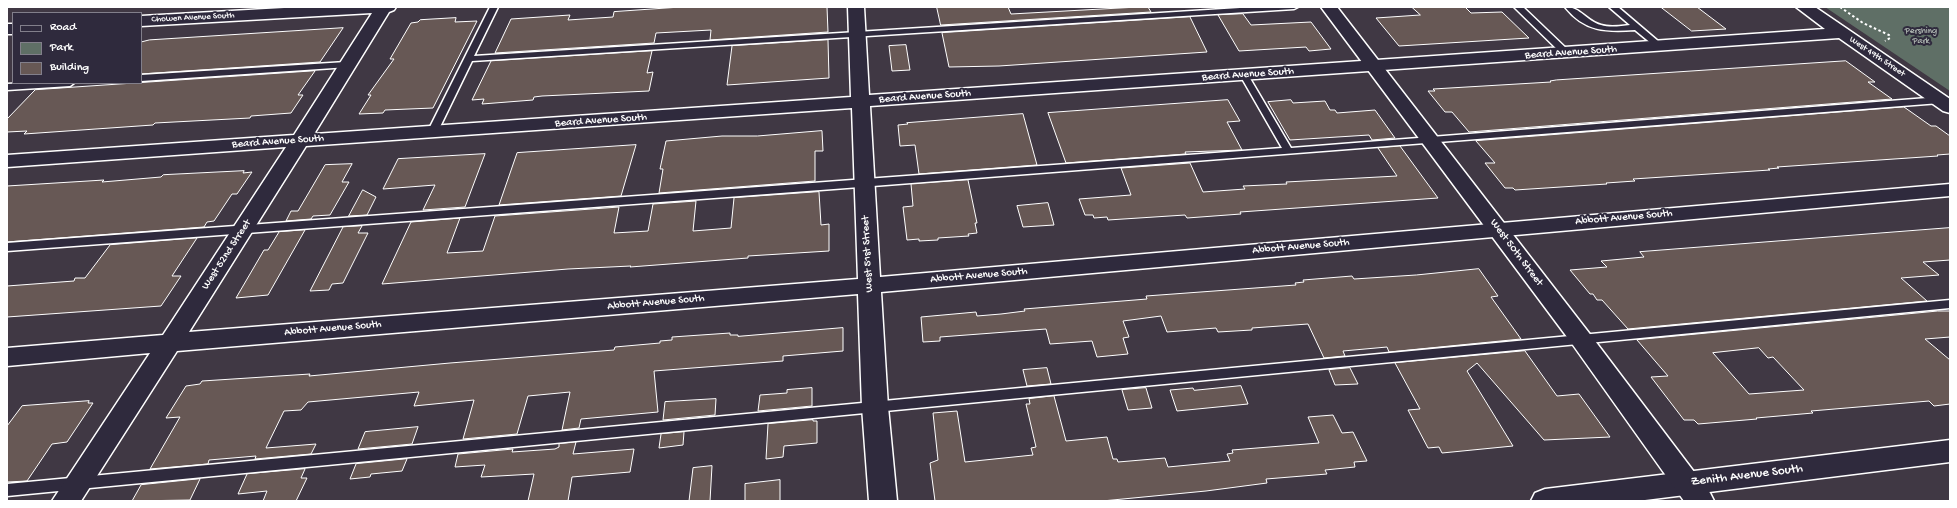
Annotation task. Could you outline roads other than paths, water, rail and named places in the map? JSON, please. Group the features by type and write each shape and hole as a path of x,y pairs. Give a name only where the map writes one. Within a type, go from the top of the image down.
{"street":[{"name":"West 52nd Street","path":"71,492 245,228 346,65 384,7"},
{"name":"Chowen Avenue South","path":"142,21 388,7"},
{"name":"West 51st Street","path":"856,7 869,286 883,501"},
{"name":"West 50th Street","path":"1329,7 1376,66 1694,492"},
{"name":"West 49th Street","path":"1804,7 1945,104"},
{"name":"Beard Avenue South","path":"7,162 1661,47 1842,33"},
{"name":"Abbott Avenue South","path":"7,358 170,343 869,286 1950,190"},
{"name":"Zenith Avenue South","path":"1545,501 1694,492 1718,479 1950,451"}],"lane":[{"path":"432,133 494,7"},
{"path":"469,59 1294,7"},
{"path":"1518,7 1566,53"},
{"path":"1569,7 1589,24 1599,29 1637,27"},
{"path":"1613,7 1661,47"},
{"path":"142,78 346,65"},
{"path":"1244,75 1288,151"},
{"path":"7,87 54,84"},
{"path":"7,247 1431,140 1945,104"},
{"path":"7,490 71,492 876,407 1950,304"}],"park label":[{"name":"Pershing Park","path":"1921,38"}]}
